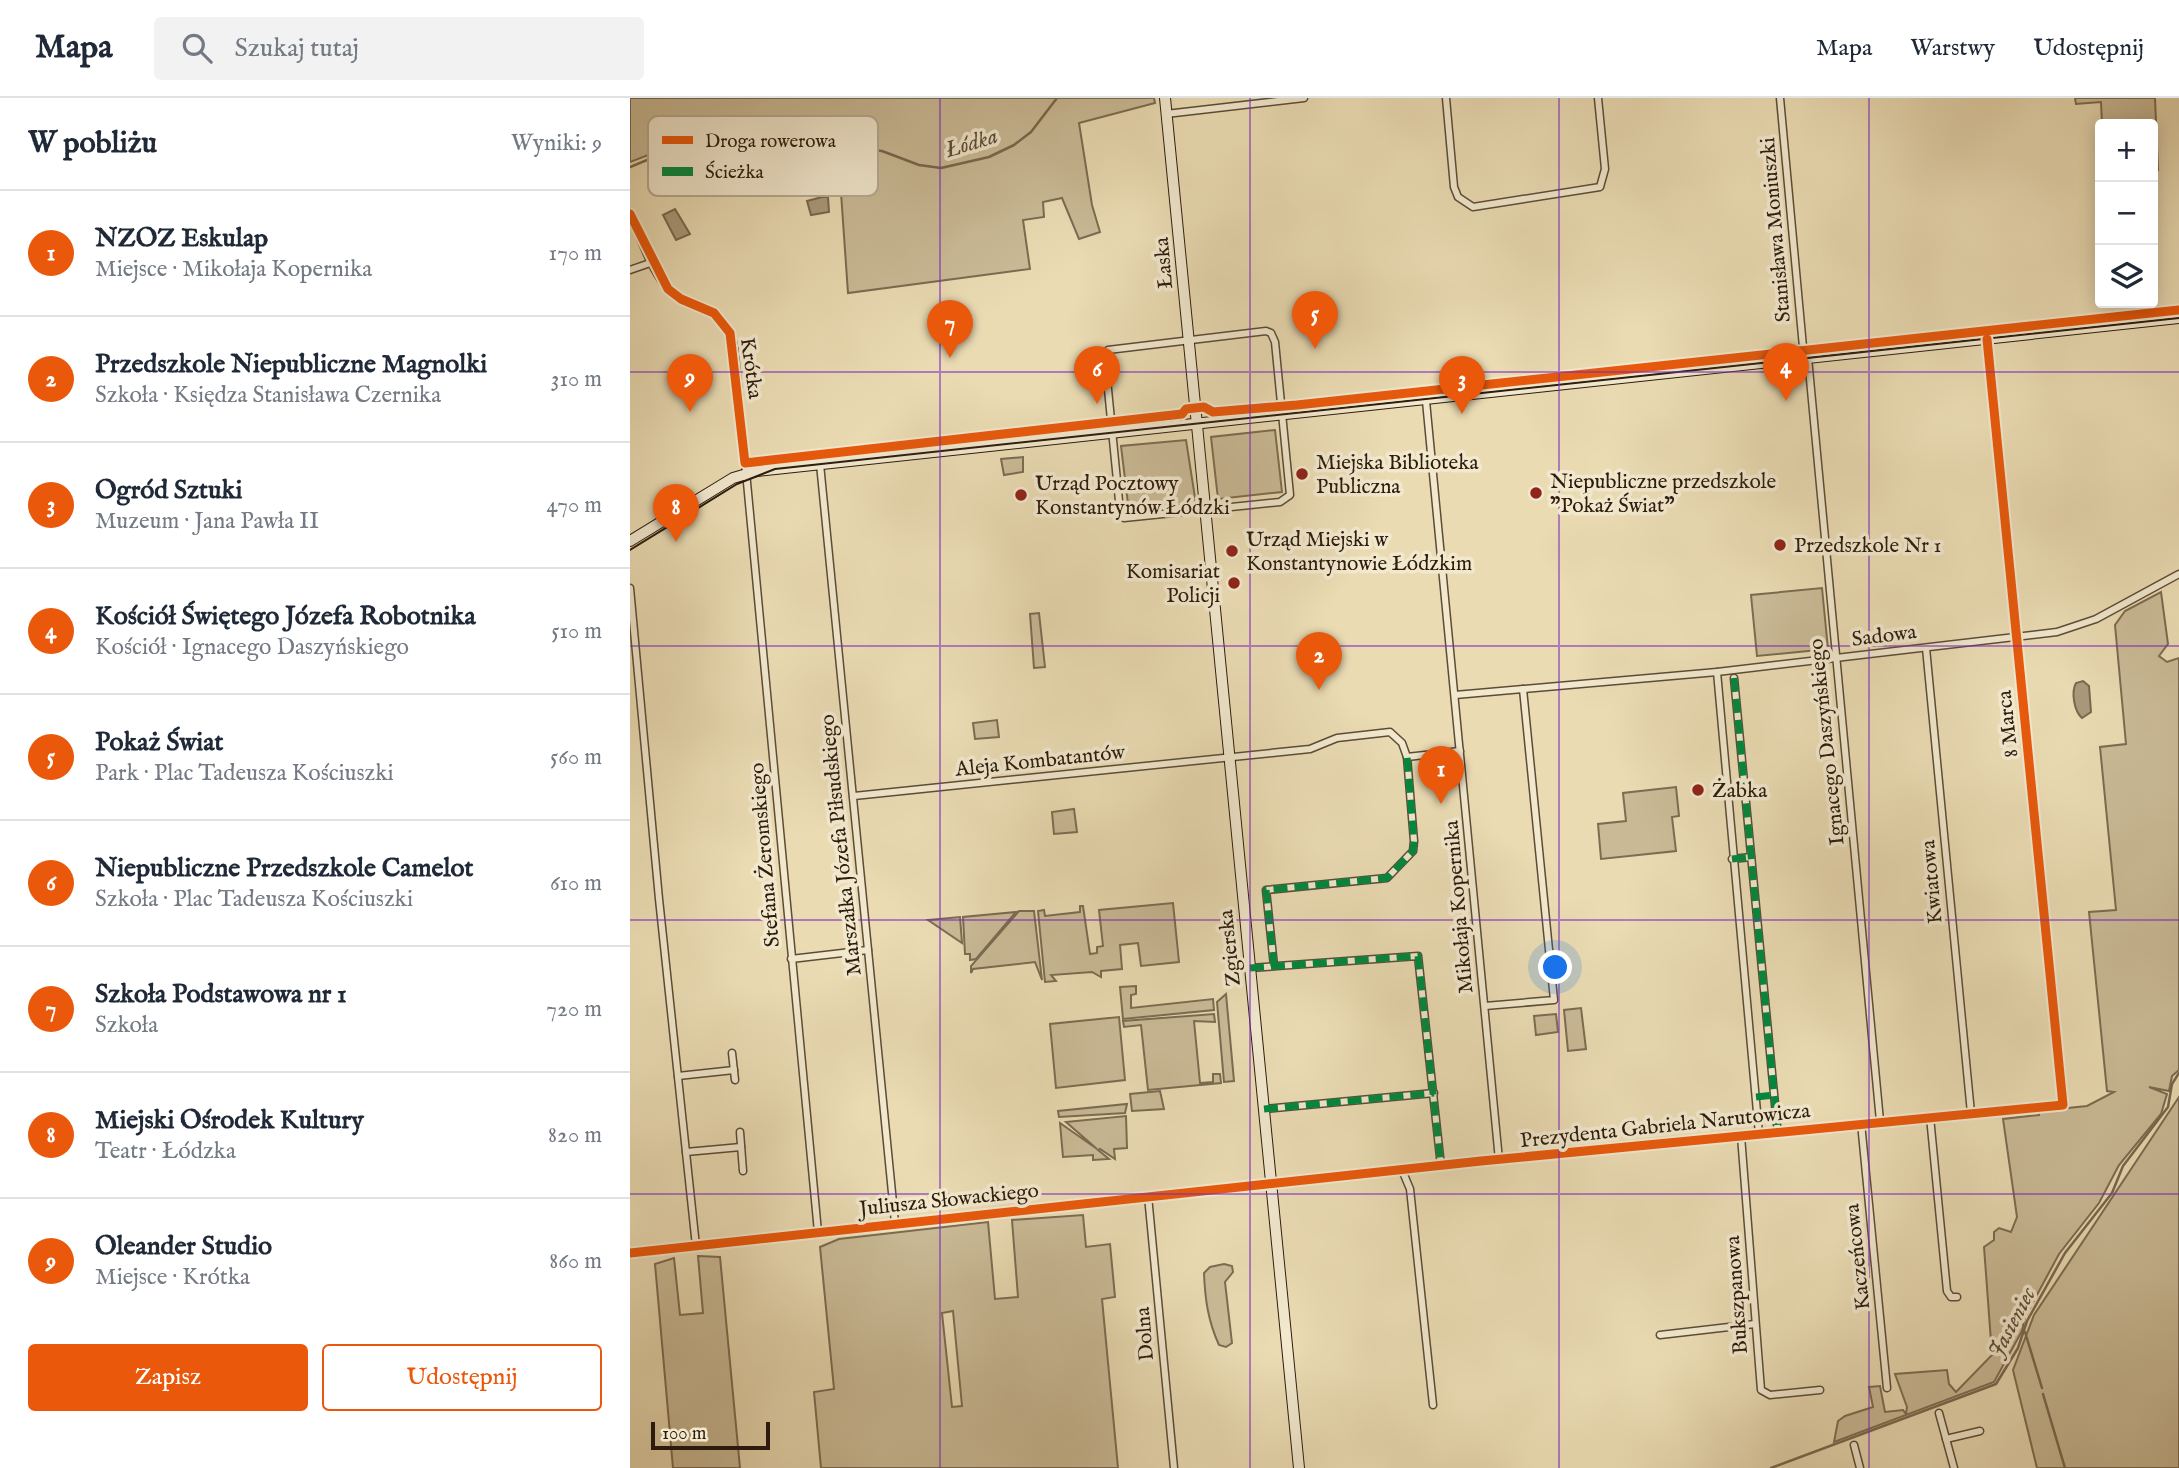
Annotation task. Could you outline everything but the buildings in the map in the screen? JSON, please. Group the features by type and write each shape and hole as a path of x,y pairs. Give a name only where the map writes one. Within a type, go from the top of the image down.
{"main road":[{"name":"Łaska","path":"1165,98 1198,424"},
{"path":"630,541 710,491 746,474 2179,318"},
{"name":"Zgierska","path":"1198,424 1299,1468"}],"street":[{"path":"1166,114 1304,98"},
{"path":"1446,98 1454,187 1458,197 1473,207 1600,187 1605,169 1598,98"},
{"name":"Stanisława Moniuszki","path":"1780,98 1803,347 1808,358"},
{"name":"Krótka","path":"630,215 671,292 714,313 730,333 746,474"},
{"path":"630,270 653,262"},
{"path":"1271,333 1275,342 1291,491 1286,500 1129,519 1121,515 1105,359 1108,350 1189,339 1271,333"},
{"name":"8 Marca","path":"1987,340 2063,1105"},
{"name":"Ignacego Daszyńskiego","path":"1808,358 1881,1121"},
{"name":"Mikołaja Kopernika","path":"1426,401 1499,1160"},
{"name":"Marszałka Józefa Piłsudskiego","path":"820,464 895,1223"},
{"name":"Stefana Żeromskiego","path":"746,474 818,1232"},
{"name":"Sadowa","path":"1455,695 1835,659 2016,637 2085,624 2179,574"},
{"path":"630,588 696,1245"},
{"name":"Kwiatowa","path":"1926,648 1971,1113"},
{"path":"1717,671 1759,1134"},
{"path":"1734,678 1777,1125"},
{"path":"1485,1006 1554,1000 1523,689"},
{"name":"Aleja Kombatantów","path":"854,796 1310,749 1337,738 1390,732 1402,743 1407,757"},
{"path":"1274,966 1266,890 1387,878 1413,851 1415,841 1407,757 1460,751"},
{"path":"1732,859 1751,857"},
{"path":"791,959 868,950"},
{"path":"1250,968 1418,956 1441,1166"},
{"path":"732,1053 735,1080"},
{"path":"678,1076 734,1070"},
{"path":"1264,1109 1434,1093"},
{"path":"1756,1097 1774,1095"},
{"name":"Prezydenta Gabriela Narutowicza","path":"1272,1184 1881,1121 2063,1105"},
{"path":"1930,1117 1947,1291 1951,1297 1957,1297"},
{"name":"Kaczeńcowa","path":"1861,1123 1887,1388"},
{"path":"740,1132 743,1171"},
{"name":"Bukszpanowa","path":"1741,1136 1755,1324 1764,1394 1820,1390"},
{"path":"686,1152 741,1147"},
{"path":"1402,1170 1410,1189 1433,1405"},
{"name":"Juliusza Słowackiego","path":"630,1253 1272,1184"},
{"name":"Dolna","path":"1148,1196 1174,1468"},
{"path":"1660,1335 1755,1324"},
{"path":"1939,1413 1954,1468"},
{"path":"1946,1440 1980,1431"},
{"path":"1854,1445 1860,1468"}],"shaded area":[{"path":"630,98 1154,98 1155,103 1079,123 1092,205 1100,232 1079,239 1062,198 1043,202 1044,217 1023,220 1030,269 848,293 841,196 878,196 878,116 648,116 648,155 630,162"},
{"path":"2075,98 2155,98 2156,119 2102,119 2101,102 2076,104"},
{"path":"828,197 829,212 811,215 807,201"},
{"path":"675,209 690,234 676,240 663,215"},
{"path":"1275,430 1282,492 1218,499 1211,437"},
{"path":"1186,440 1196,504 1131,509 1129,512 1121,446"},
{"path":"1023,457 1023,472 1004,475 1001,459"},
{"path":"1822,588 1828,649 1757,656 1751,595"},
{"path":"2161,592 2168,644 2159,656 2167,662 2179,658 2179,1070 2172,1076 2169,1091 2149,1087 2167,1094 2161,1114 2119,1165 2099,1203 2059,1254 1994,1382 1834,1442 1838,1421 1873,1407 1869,1387 1880,1386 1885,1412 1903,1410 1906,1414 1907,1407 1895,1374 1947,1370 1949,1384 1956,1392 1992,1355 1984,1247 1994,1240 1994,1232 1999,1228 2011,1232 2017,1217 2003,1119 2039,1115 2039,1111 2087,1106 2114,1092 2107,1091 2089,912 2116,910 2100,747 2126,744 2115,625 2125,611"},
{"path":"1039,613 1045,667 1034,668 1030,614"},
{"path":"2083,681 2089,686 2091,712 2082,718 2075,706 2074,691 2076,683"},
{"path":"997,720 999,737 975,739 973,723"},
{"path":"1676,787 1679,816 1672,817 1676,851 1601,859 1598,824 1626,821 1623,793"},
{"path":"1074,809 1077,832 1054,834 1052,812"},
{"path":"1173,903 1179,962 1141,966 1138,943 1120,945 1122,969 1101,971 1101,977 1092,972 1051,975 1056,981 1045,982 1038,911 1044,910 1045,916 1080,912 1080,906 1083,906 1090,954 1097,953 1097,947 1103,946 1099,910"},
{"path":"1019,911 1034,911 1042,980 1035,962 973,969 971,973 971,966"},
{"path":"1016,912 976,959 970,960 970,954 965,954 963,917"},
{"path":"960,917 962,943 928,920"},
{"path":"1136,986 1136,994 1131,995 1131,1008 1213,999 1214,1010 1123,1019 1120,987"},
{"path":"1226,994 1234,1081 1224,1082 1217,1002"},
{"path":"1581,1008 1586,1049 1568,1051 1564,1010"},
{"path":"1214,1014 1215,1022 1194,1021 1200,1083 1213,1082 1213,1074 1220,1074 1221,1083 1148,1090 1141,1025 1124,1027 1123,1021"},
{"path":"1556,1014 1558,1032 1536,1035 1534,1016"},
{"path":"1119,1017 1125,1080 1056,1088 1050,1024"},
{"path":"1160,1091 1164,1109 1132,1111 1130,1094"},
{"path":"2179,1097 2179,1468 2037,1468 2013,1370 2034,1315"},
{"path":"1127,1104 1125,1113 1059,1117 1058,1111"},
{"path":"1126,1116 1127,1148 1114,1149 1115,1159 1100,1149 1098,1150 1109,1159 1093,1160 1093,1155 1063,1157 1060,1123 1097,1149 1066,1122"},
{"path":"1083,1215 1086,1247 1110,1244 1115,1297 1102,1299 1118,1468 821,1468 814,1392 834,1389 820,1247 839,1239 988,1222 995,1299 1018,1297 1012,1220","holes":["953,1311 962,1406 952,1407 942,1313"]},
{"path":"698,1256 720,1257 740,1468 673,1468 655,1264 674,1258 680,1315 703,1313"},
{"path":"1224,1264 1232,1266 1233,1272 1225,1282 1232,1343 1226,1347 1219,1345 1212,1327 1206,1301 1204,1273 1210,1267"}],"waterway":[{"name":"Łódka","path":"878,151 919,165 941,168 989,157 1014,145 1031,132 1057,98"},
{"name":"Łódka","path":"630,167 648,160"},
{"name":"Jasieniec","path":"1771,1468 1996,1384 2018,1348 2027,1321 2065,1253 2112,1193 2123,1166 2168,1107 2172,1084 2179,1073"},
{"path":"2025,1332 2042,1388"},
{"path":"2043,1394 2065,1468"}],"tram line":[{"path":"630,550 737,484 775,469 2179,318"}],"marked path":[{"path":"1734,678 1777,1125"},
{"path":"1274,966 1266,890 1387,878 1413,851 1407,757"},
{"path":"1732,859 1751,857"},
{"path":"1250,968 1418,956 1441,1166"},
{"path":"1264,1109 1434,1093"},
{"path":"1756,1097 1774,1095"}],"cycle path":[{"path":"630,214 668,289 681,299 714,313 730,333 745,463 1182,414 1186,409 1204,407 1213,412 1297,405 2179,310"},
{"path":"630,1253 1481,1161 2063,1105 1987,339"}],"place":[{"name":"Pokaż Świat","path":"1315,349"},
{"name":"Szkoła Podstawowa nr 1","path":"950,358"},
{"name":"Kościół Świętego Józefa Robotnika","path":"1786,401"},
{"name":"Niepubliczne Przedszkole Camelot","path":"1097,404"},
{"name":"Oleander Studio","path":"690,412"},
{"name":"Ogród Sztuki","path":"1462,414"},
{"name":"Miejska Biblioteka Publiczna","path":"1302,474"},
{"name":"Niepubliczne przedszkole \"Pokaż Świat\"","path":"1536,493"},
{"name":"Urząd Pocztowy Konstantynów Łódzki","path":"1021,495"},
{"name":"Miejski Ośrodek Kultury","path":"676,542"},
{"name":"Przedszkole Nr 1","path":"1780,545"},
{"name":"Urząd Miejski w Konstantynowie Łódzkim","path":"1232,551"},
{"name":"Komisariat Policji","path":"1234,583"},
{"name":"Przedszkole Niepubliczne Magnolki","path":"1319,690"},
{"name":"Żabka","path":"1698,790"},
{"name":"NZOZ Eskulap","path":"1441,804"}]}
